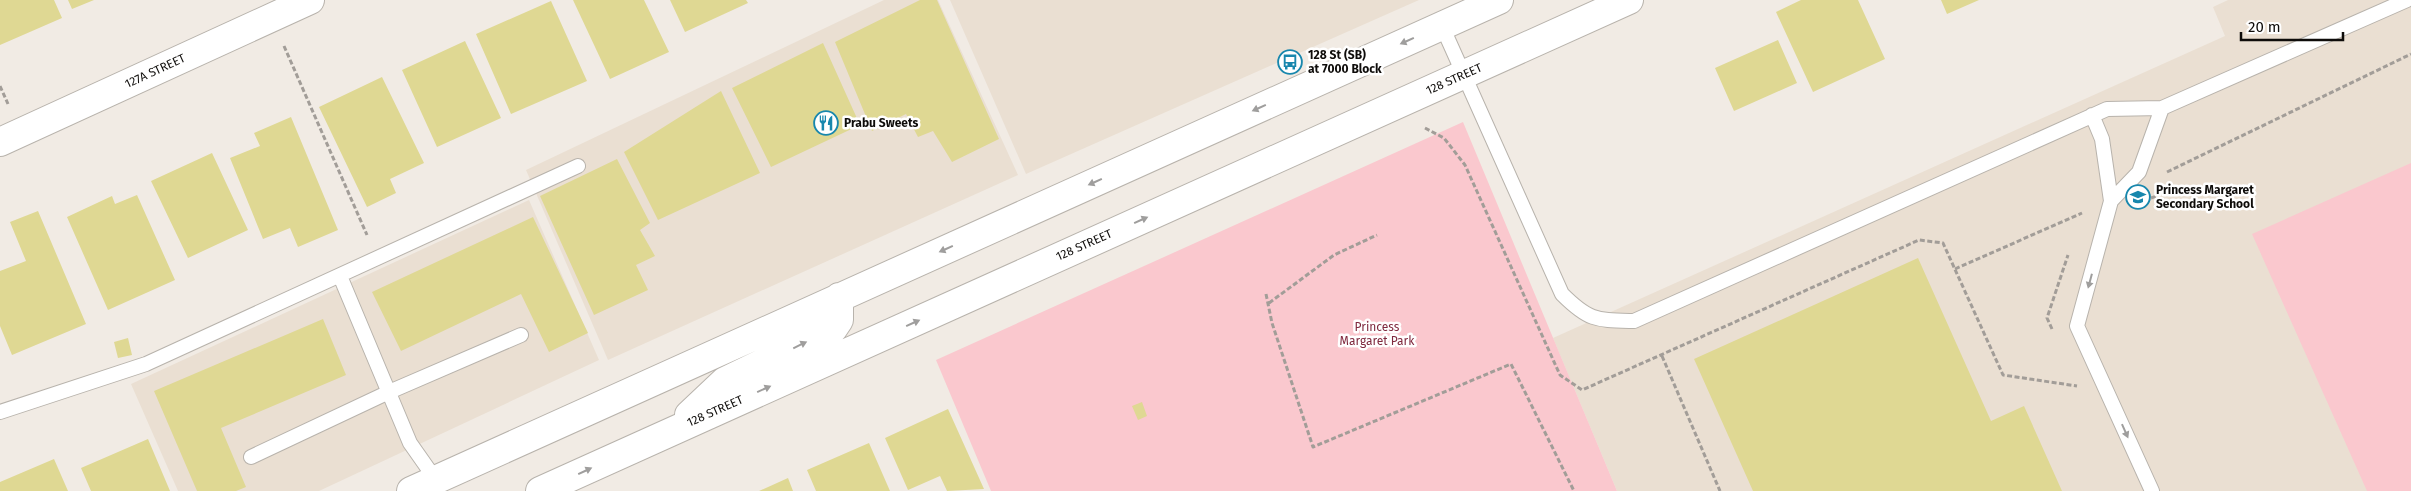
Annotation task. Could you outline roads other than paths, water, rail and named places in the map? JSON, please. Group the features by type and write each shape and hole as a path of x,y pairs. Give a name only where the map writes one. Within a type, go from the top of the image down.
{"main road":[{"name":"127A STREET","path":"0,142 310,0"},
{"path":"412,491 441,486 839,298 1499,0"},
{"name":"128 STREET","path":"540,491 1629,0"},
{"path":"674,430 725,381 834,329 840,320 839,298"}],"lane":[{"path":"1442,26 1562,294 1579,312 1597,320 1634,321 2092,115 2107,109 2162,108 2406,0"},
{"path":"2111,201 2139,172 2162,108"},
{"path":"2092,115 2102,139 2111,201 2077,326 2152,491"},
{"path":"0,412 146,364 578,166"},
{"path":"340,276 410,443 441,486"},
{"path":"252,457 390,392 521,335"}],"place":[{"name":"128 St (SB) at 7000 Block","path":"1290,62"},
{"name":"Prabu Sweets","path":"826,123"},
{"name":"Princess Margaret Secondary School","path":"2138,197"}],"park label":[{"name":"Princess Margaret Park","path":"1377,334"}]}
